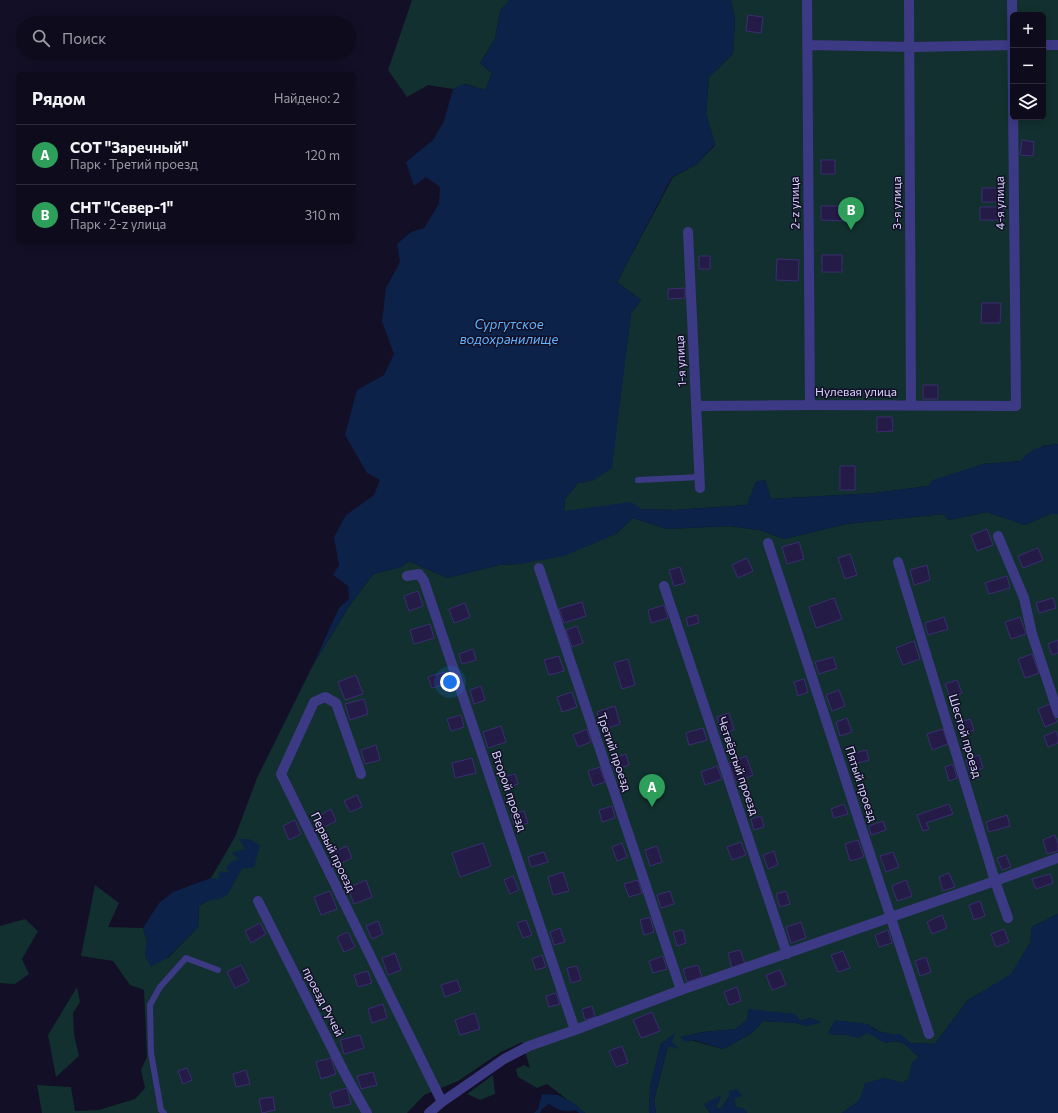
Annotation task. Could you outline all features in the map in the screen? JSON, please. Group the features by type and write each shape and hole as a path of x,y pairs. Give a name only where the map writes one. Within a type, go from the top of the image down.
{"street":[{"name":"2-z улица","path":"807,0 810,405"},
{"name":"3-я улица","path":"909,0 911,406"},
{"name":"4-я улица","path":"1012,0 1012,12"},
{"path":"807,45 909,47 1010,45"},
{"path":"1046,45 1058,45"},
{"name":"4-я улица","path":"1012,48 1016,406"},
{"name":"1-я улица","path":"688,232 700,488"},
{"name":"Нулевая улица","path":"697,406 1016,406"},
{"path":"998,536 1024,598 1032,634 1058,713"},
{"name":"Пятый проезд","path":"768,543 929,1034"},
{"name":"Шестой проезд","path":"898,562 995,881 1008,918"},
{"name":"Третий проезд","path":"539,568 681,990"},
{"name":"Второй проезд","path":"407,576 418,574 424,581 575,1030"},
{"name":"Четвёртый проезд","path":"664,586 787,954"},
{"name":"Первый проезд","path":"361,774 336,702 324,697 314,702 281,774 442,1102"},
{"path":"429,1113 442,1102 504,1059 529,1046 681,990 891,918 1058,858"},
{"name":"проезд Ручей","path":"258,901 345,1074 367,1113"}],"lane":[{"path":"638,480 700,477"},
{"path":"164,1113 161,1110 151,1053 150,1005 160,987 186,958 218,970"}],"green space":[{"path":"412,0 510,0 500,11 495,39 480,63 492,73 485,90 465,84 453,89 428,85 407,97 388,70"},
{"path":"731,0 1058,0 1058,444 1043,446 1021,461 983,464 928,486 875,493 771,499 765,480 756,482 747,505 674,510 641,509 564,511 565,499 578,483 594,480 626,353 631,313 641,300 617,282 673,177 697,164 715,145 706,113 709,77 733,54 735,18"},
{"path":"987,512 1025,525 1050,514 1058,514 1058,914 1032,927 1030,943 1011,975 968,1000 935,1044 910,1043 900,1034 882,1032 868,1024 831,1027 828,1034 844,1035 867,1032 886,1043 902,1042 905,1044 919,1057 912,1063 909,1078 903,1083 884,1078 859,1101 842,1113 747,1113 744,1109 736,1107 734,1099 729,1096 720,1110 716,1107 721,1096 704,1104 710,1113 656,1113 654,1100 668,1046 678,1048 671,1042 674,1034 661,1044 650,1087 649,1113 585,1113 547,1084 537,1088 518,1077 516,1069 524,1065 530,1068 522,1042 501,1052 458,1081 424,1095 407,1113 42,1113 37,1085 71,1087 75,1111 99,1110 135,1099 145,1088 141,1070 147,1057 144,990 130,985 113,961 81,956 95,885 119,903 108,927 143,928 147,941 145,956 168,958 198,927 199,906 209,900 211,878 235,837 257,778 313,665 350,605 373,574 401,567 409,561 447,578 499,565 519,564 616,534 633,518 667,529 729,526 760,530 784,539 846,524 943,514 949,520","holes":["749,1009 800,1021 810,1018 821,1022 807,1026 796,1023 763,1021 752,1033 723,1049 680,1037 704,1032 736,1029 747,1020"]},
{"path":"25,919 38,931 22,959 29,974 15,984 0,983 0,926"},
{"path":"77,987 80,1002 73,1013 74,1034 79,1056 56,1077 48,1035"},
{"path":"493,1075 495,1094 480,1100 467,1094"}],"water":[{"name":"Сургутское водохранилище","path":"510,0 731,0 735,18 733,54 709,77 706,113 715,144 697,164 672,177 617,282 641,300 631,313 612,468 594,480 578,483 565,499 564,511 631,502 641,509 674,510 747,505 756,482 765,480 771,499 875,493 928,486 933,480 983,464 1021,461 1033,450 1058,444 1058,514 1050,514 1025,525 987,512 949,520 943,514 846,524 784,539 760,530 729,526 667,529 633,518 616,534 564,556 519,564 499,565 447,578 409,561 401,567 373,574 350,605 313,665 339,608 349,599 348,586 333,575 339,565 334,537 346,515 374,495 380,480 367,473 345,435 357,390 384,375 394,354 382,322 386,288 400,262 397,244 411,232 424,228 439,204 440,187 426,177 414,186 406,162 433,140 444,121 453,89 464,84 485,90 492,73 480,63 495,39 500,11"},
{"path":"239,839 249,839 260,845 254,867 242,869 227,895 220,899 209,900 199,906 198,927 167,958 151,967 145,956 147,941 143,928 159,903 173,892 211,878 218,879 220,871 229,873 226,867 232,861 239,860 232,853 245,849"},
{"path":"1058,914 1058,1113 842,1113 859,1101 865,1083 884,1078 903,1083 909,1078 912,1063 919,1057 901,1042 886,1043 867,1033 859,1038 828,1034 835,1020 868,1024 875,1030 890,1034 900,1034 911,1043 935,1044 968,1000 1011,974 1030,943 1032,927"},
{"path":"749,1009 796,1014 800,1021 810,1018 822,1022 807,1026 796,1023 763,1021 752,1033 723,1049 694,1040 685,1042 680,1037 704,1032 736,1029 747,1020"},
{"path":"675,1033 672,1042 679,1049 668,1046 654,1099 656,1113 649,1113 650,1087 661,1044"},
{"path":"737,1089 742,1096 734,1099 736,1107 744,1109 747,1113 710,1113 704,1104 722,1095 716,1107 720,1110 729,1096 729,1091"},
{"path":"542,1094 558,1095 574,1103 585,1113 579,1113 576,1110 561,1110 549,1104 542,1109 540,1113 534,1113 538,1109"}],"building":[{"path":"748,15 763,17 761,33 746,31"},
{"path":"1022,140 1034,142 1033,156 1020,155"},
{"path":"821,160 835,160 835,174 821,174"},
{"path":"982,188 1003,188 1003,202 982,202"},
{"path":"821,206 846,206 846,221 821,220"},
{"path":"980,207 1004,207 1004,220 980,220"},
{"path":"822,255 842,255 842,272 822,272"},
{"path":"699,256 710,256 710,269 699,269"},
{"path":"777,259 799,260 798,281 776,280"},
{"path":"685,288 685,298 668,299 668,289"},
{"path":"982,303 1001,303 1000,323 981,323"},
{"path":"923,385 938,385 938,399 923,399"},
{"path":"877,417 892,417 893,431 877,432"},
{"path":"840,466 855,466 855,490 840,490"},
{"path":"987,529 993,545 977,551 971,535"},
{"path":"799,542 804,559 787,564 782,547"},
{"path":"1038,548 1043,560 1023,568 1018,556"},
{"path":"850,554 857,575 845,579 838,558"},
{"path":"747,558 753,571 738,578 732,565"},
{"path":"927,565 930,580 914,585 910,570"},
{"path":"680,567 685,583 674,586 669,570"},
{"path":"1007,576 1010,588 989,594 985,583"},
{"path":"418,591 423,606 409,611 404,596"},
{"path":"834,598 842,619 816,628 809,607"},
{"path":"1053,598 1056,608 1039,613 1036,603"},
{"path":"582,602 586,616 564,623 559,609"},
{"path":"465,603 470,617 454,623 449,609"},
{"path":"664,605 668,618 651,623 648,610"},
{"path":"697,615 699,623 688,626 686,618"},
{"path":"944,617 948,629 928,635 925,623"},
{"path":"1020,617 1026,634 1011,639 1005,622"},
{"path":"430,624 434,638 414,644 410,630"},
{"path":"577,626 583,643 572,647 566,630"},
{"path":"1058,640 1058,653 1052,655 1048,644"},
{"path":"914,641 920,659 903,665 896,648"},
{"path":"473,649 476,660 462,664 459,654"},
{"path":"1032,654 1039,673 1025,678 1018,659"},
{"path":"559,656 564,671 549,675 544,660"},
{"path":"833,657 837,668 819,674 815,662"},
{"path":"628,659 635,685 622,689 614,663"},
{"path":"444,672 448,683 432,688 428,677"},
{"path":"356,675 363,694 345,700 338,682"},
{"path":"804,679 808,692 798,696 794,682"},
{"path":"957,680 962,693 950,697 945,684"},
{"path":"481,686 485,700 474,704 470,690"},
{"path":"839,690 845,706 832,711 826,695"},
{"path":"572,692 577,707 562,712 557,697"},
{"path":"364,699 368,714 350,720 345,704"},
{"path":"1050,704 1057,722 1045,727 1038,709"},
{"path":"615,706 620,724 602,730 597,712"},
{"path":"729,713 734,730 721,734 717,717"},
{"path":"461,715 464,727 451,731 447,719"},
{"path":"847,718 852,732 840,736 836,722"},
{"path":"970,719 974,730 961,734 958,723"},
{"path":"501,726 506,742 488,748 483,732"},
{"path":"703,728 707,740 689,745 686,733"},
{"path":"587,729 591,742 578,747 573,735"},
{"path":"943,729 948,744 932,750 927,734"},
{"path":"1056,731 1058,743 1048,747 1044,736"},
{"path":"376,745 380,760 365,764 361,750"},
{"path":"866,750 869,760 850,765 848,755"},
{"path":"626,754 629,765 614,770 611,759"},
{"path":"979,755 983,768 970,772 966,760"},
{"path":"746,756 753,775 736,782 729,763"},
{"path":"472,758 476,773 455,778 452,763"},
{"path":"953,764 957,778 949,781 945,767"},
{"path":"717,766 722,779 705,785 701,772"},
{"path":"600,767 605,782 593,786 588,771"},
{"path":"515,774 518,784 506,788 503,777"},
{"path":"357,795 362,807 350,812 344,801"},
{"path":"844,804 848,814 834,818 831,809"},
{"path":"949,804 953,814 926,823 929,829 923,831 917,815"},
{"path":"612,806 615,818 602,822 599,810"},
{"path":"331,809 336,821 324,827 319,816"},
{"path":"524,811 528,823 515,827 511,815"},
{"path":"1007,815 1010,826 989,832 986,822"},
{"path":"761,816 764,827 754,830 751,819"},
{"path":"295,820 301,834 289,840 283,826"},
{"path":"883,821 886,830 871,835 869,826"},
{"path":"1055,835 1058,844 1058,851 1047,854 1043,840"},
{"path":"858,840 864,857 850,861 845,844"},
{"path":"741,842 746,855 732,860 727,847"},
{"path":"483,843 491,866 460,877 452,853"},
{"path":"622,843 627,857 617,861 612,847"},
{"path":"347,846 352,858 337,865 332,853"},
{"path":"657,846 662,862 650,866 645,850"},
{"path":"774,851 778,865 768,869 763,855"},
{"path":"544,852 548,862 531,867 528,857"},
{"path":"893,852 899,867 886,872 880,856"},
{"path":"1006,855 1011,867 1002,870 997,858"},
{"path":"563,872 569,891 553,895 548,877"},
{"path":"949,873 955,887 943,891 939,877"},
{"path":"1050,874 1053,883 1036,889 1032,879"},
{"path":"513,876 519,890 510,894 504,880"},
{"path":"366,880 372,897 354,904 348,888"},
{"path":"638,880 642,893 629,897 624,884"},
{"path":"906,880 912,896 897,901 892,886"},
{"path":"330,891 337,909 321,915 314,897"},
{"path":"670,891 674,904 661,908 657,895"},
{"path":"786,891 790,904 780,907 776,894"},
{"path":"980,901 985,916 974,920 969,905"},
{"path":"942,915 947,928 932,934 927,922"},
{"path":"650,917 654,932 644,935 640,920"},
{"path":"526,920 532,935 523,938 517,923"},
{"path":"378,921 383,934 372,939 366,926"},
{"path":"801,922 806,938 791,943 786,927"},
{"path":"260,923 266,934 251,943 245,931"},
{"path":"560,928 565,942 554,945 550,932"},
{"path":"1004,929 1009,942 996,947 991,934"},
{"path":"683,930 686,943 677,946 673,932"},
{"path":"888,930 892,943 879,947 875,935"},
{"path":"348,932 355,947 344,952 337,937"},
{"path":"740,950 745,964 732,968 728,953"},
{"path":"843,951 850,968 838,972 831,955"},
{"path":"395,953 401,970 388,975 382,958"},
{"path":"542,955 546,967 536,970 532,959"},
{"path":"663,956 667,969 653,973 649,961"},
{"path":"926,957 931,972 920,976 915,961"},
{"path":"241,965 249,981 235,988 227,972"},
{"path":"698,965 702,977 687,982 683,969"},
{"path":"577,966 581,980 571,983 567,968"},
{"path":"780,970 786,985 772,990 766,975"},
{"path":"368,971 372,983 358,987 354,975"},
{"path":"457,980 461,991 445,997 441,985"},
{"path":"737,987 741,1001 729,1005 724,992"},
{"path":"556,993 560,1004 549,1007 546,996"},
{"path":"383,1004 387,1018 372,1023 368,1009"},
{"path":"592,1006 595,1017 585,1020 582,1009"},
{"path":"652,1012 660,1031 641,1038 633,1020"},
{"path":"475,1013 480,1029 460,1035 455,1020"},
{"path":"360,1035 364,1048 344,1054 340,1040"},
{"path":"622,1046 628,1063 616,1067 609,1051"},
{"path":"331,1058 336,1074 321,1079 316,1062"},
{"path":"187,1068 192,1080 183,1084 178,1071"},
{"path":"246,1070 250,1084 236,1087 233,1074"},
{"path":"373,1072 377,1085 361,1089 357,1076"},
{"path":"347,1088 351,1104 334,1108 330,1093"},
{"path":"273,1097 275,1110 262,1113 259,1099"}],"place":[{"name":"СНТ \"Север-1\"","path":"851,230"},
{"name":"СОТ \"Заречный\"","path":"652,807"}]}
